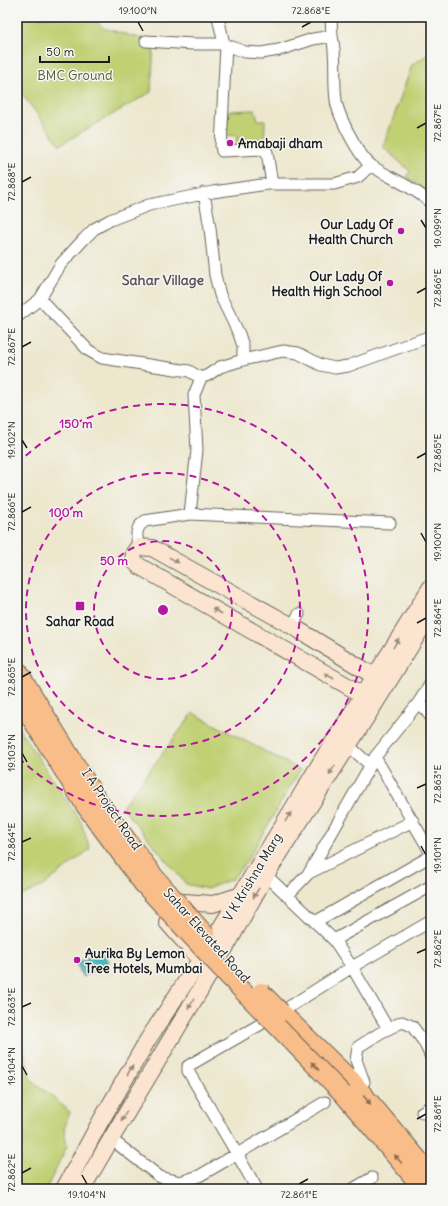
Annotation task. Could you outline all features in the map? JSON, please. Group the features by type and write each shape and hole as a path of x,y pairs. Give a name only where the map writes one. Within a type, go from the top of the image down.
{"main road":[{"name":"Sahar Elevated Road","path":"17,669 98,802 154,876 233,965 352,1081 431,1174"},
{"name":"Sahar Elevated Road","path":"17,696 86,807 143,884 227,975 340,1091 423,1189"}],"street":[{"path":"218,17 225,45 222,150 262,149 267,152 272,184"},
{"path":"331,17 334,47 336,102 356,148 371,165 405,184 431,203"},
{"path":"146,41 225,45 245,52 261,53 279,50 313,39 332,36"},
{"path":"17,317 40,299 61,264 84,239 94,229 110,220 149,205 204,193 272,184 334,184 358,177 371,165"},
{"path":"204,193 210,228 215,275 220,295 239,334 243,346 243,360"},
{"path":"40,299 88,350 102,358 189,371 201,378"},
{"path":"190,514 197,450 194,395 201,378 220,367 283,351 298,353 321,365 335,368 348,366 431,336"},
{"path":"370,699 139,566 133,560 134,553 138,547 137,532 139,526 145,521 190,514 390,523"},
{"path":"138,547 152,548 296,620 381,680"},
{"name":"V K Krishna Marg","path":"74,1187 111,1139 205,965 266,875 348,745 370,699 431,587"},
{"name":"V K Krishna Marg","path":"381,680 431,613"},
{"name":"I A Project Road","path":"17,657 102,799 142,853 184,902 222,939"},
{"path":"287,896 309,873 373,761 419,702 431,683"},
{"name":"V K Krishna Marg","path":"222,939 240,895 321,762 370,699"},
{"path":"419,702 431,716"},
{"path":"17,711 63,785 99,838 141,891 205,965"},
{"path":"348,745 373,761 413,821 431,853"},
{"path":"309,873 413,821"},
{"path":"315,922 431,856"},
{"path":"266,875 334,940 352,967 388,1029"},
{"path":"334,940 431,886"},
{"path":"184,902 213,904 240,895"},
{"path":"289,1007 352,967 431,921"},
{"path":"180,937 187,956 188,977"},
{"name":"V K Krishna Marg","path":"74,1187 147,1041 188,977 205,965"},
{"path":"364,1082 356,1060 358,1047 380,1033 402,1022 412,1026 427,1040 431,1057"},
{"path":"257,1189 188,1071 188,1066 261,1024"},
{"path":"111,1139 160,1177 180,1182 200,1176 325,1102"},
{"path":"353,1189 372,1178"}],"green space":[{"name":"BMC Ground","path":"17,17 93,17 103,28 154,42 151,92 60,145 17,87"},
{"path":"431,52 431,194 407,177 410,171 383,147 412,65"},
{"path":"255,110 258,120 265,120 264,147 236,152 237,136 226,135 227,111"},
{"path":"193,713 300,770 247,861 232,879 207,889 186,884 122,807"},
{"path":"17,726 81,822 90,849 43,886 17,898"},
{"path":"17,1016 30,1078 70,1112 64,1129 67,1146 46,1189 17,1189"}],"water":[{"path":"102,949 109,962 83,977 76,963"}],"place":[{"name":"Amabaji dham","path":"230,143"},
{"name":"Our Lady Of Health Church","path":"401,231"},
{"name":"Our Lady Of Health High School","path":"390,283"},
{"name":"Sahar Road","path":"80,606"},
{"name":"Aurika By Lemon Tree Hotels, Mumbai","path":"77,960"}],"district":[{"name":"Sahar Village","path":"163,280"}]}
